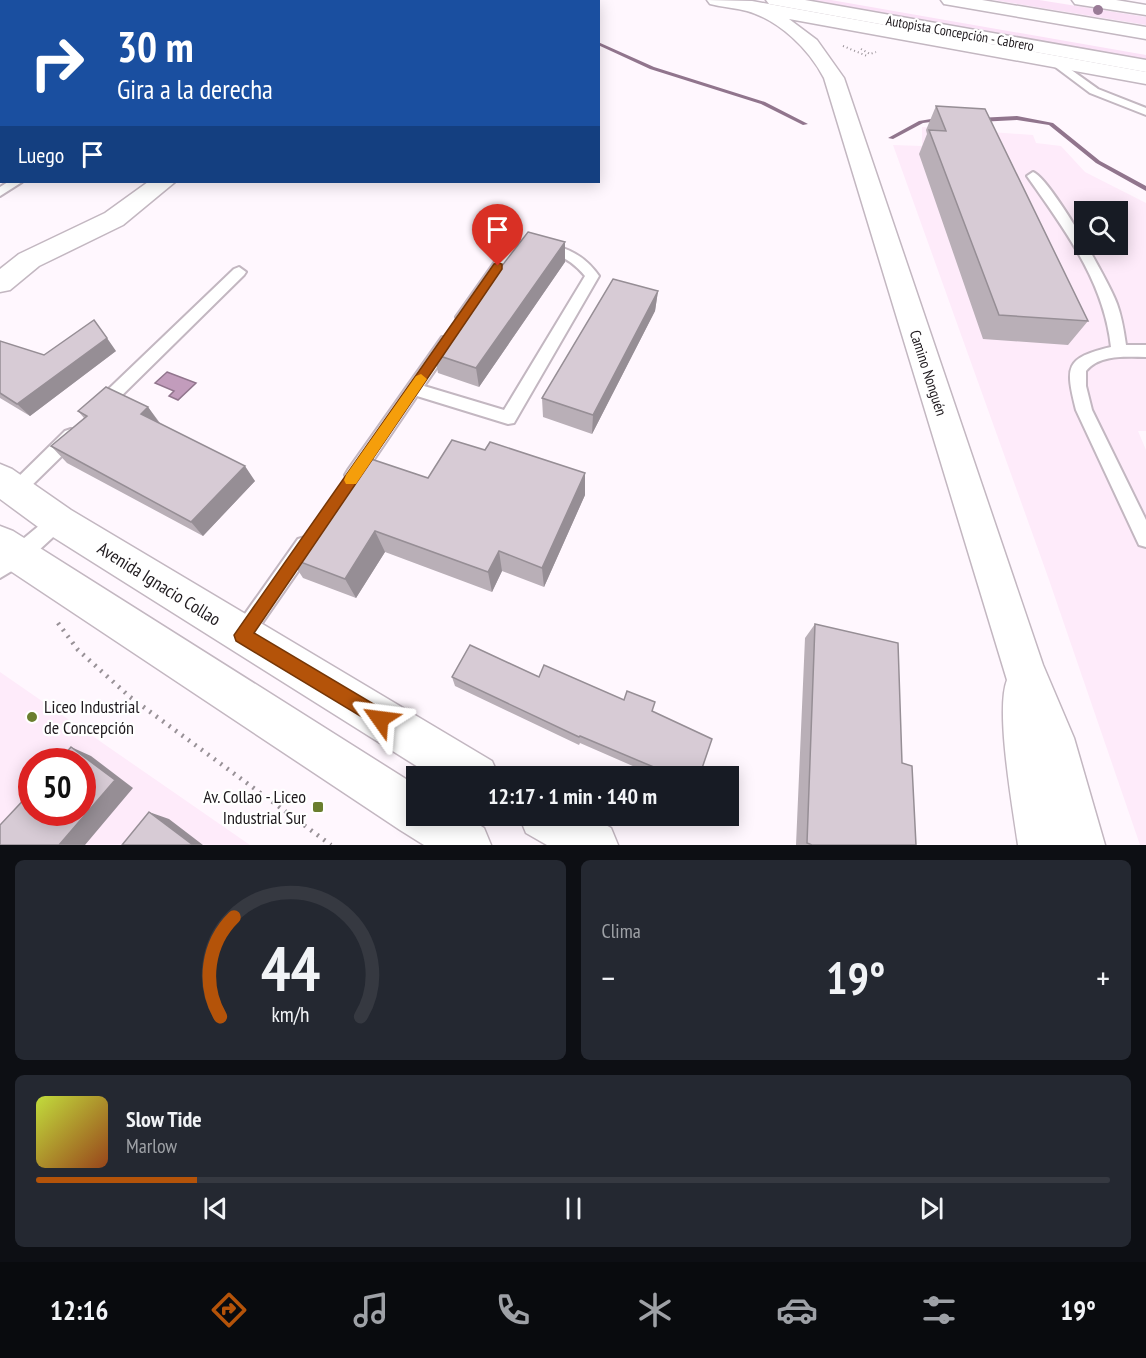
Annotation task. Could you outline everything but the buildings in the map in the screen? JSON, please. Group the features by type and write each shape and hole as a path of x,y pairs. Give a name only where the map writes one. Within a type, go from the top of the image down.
{"main road":[{"path":"716,0 1146,78"},
{"name":"Autopista Concepción - Cabrero","path":"775,0 1146,66"},
{"name":"Autopista Concepción - Cabrero","path":"866,0 1146,48"},
{"path":"950,0 1146,33"},
{"path":"1081,0 1146,10"},
{"name":"Camino Nonguén","path":"752,6 782,22 808,42 828,65 847,58 1023,668 1052,738 1081,845"},
{"path":"847,58 903,34"},
{"path":"0,283 29,261 105,225 162,183"},
{"path":"0,264 12,255 66,242"},
{"name":"Avenida Ignacio Collao","path":"8,484 58,521 458,766"},
{"path":"6,556 406,806"},
{"name":"Camino Nonguén","path":"1023,668 1027,737 1041,845"},
{"path":"438,826 467,845"},
{"path":"561,826 594,845"}],"lane":[{"path":"1053,61 1094,91 1146,112"},
{"path":"1033,176 1063,218 1098,275 1119,329 1119,351"},
{"path":"0,192 14,183"},
{"path":"345,488 511,249 531,244 554,249 579,260 592,276 508,418 414,389"},
{"path":"8,484 89,418 239,272"},
{"path":"1146,351 1119,351 1088,358 1078,369 1078,386 1084,410 1146,539"},
{"path":"6,556 58,521"},
{"path":"242,635 313,534"}],"path":[{"path":"51,614 78,650 130,697 331,845"}],"shaded area":[{"path":"801,0 831,0 1146,55 1146,60"},
{"path":"993,0 1039,0 1146,17 1146,25"},
{"path":"922,127 1033,135 1036,143 1061,146 1085,172 1146,203 1146,431 1138,431 1146,450 1146,845 1140,845 1048,577 893,145 922,146"},
{"path":"167,372 196,383 178,400 169,396 174,391 155,383"},
{"name":"Liceo Industrial de Concepción","path":"0,672 250,845 0,845"}],"waterway":[{"path":"600,44 652,68 763,103 805,124"},
{"path":"978,120 1017,118 1051,124 1098,162 1146,189"},
{"path":"891,138 921,122 943,119"}],"slow traffic":[{"path":"351,480 421,379"}],"place":[{"name":"Liceo Industrial de Concepción","path":"32,717"},
{"name":"Av. Collao - Liceo Industrial Sur","path":"318,807"}],"route":[{"path":"380,719 242,635 498,266"}]}
